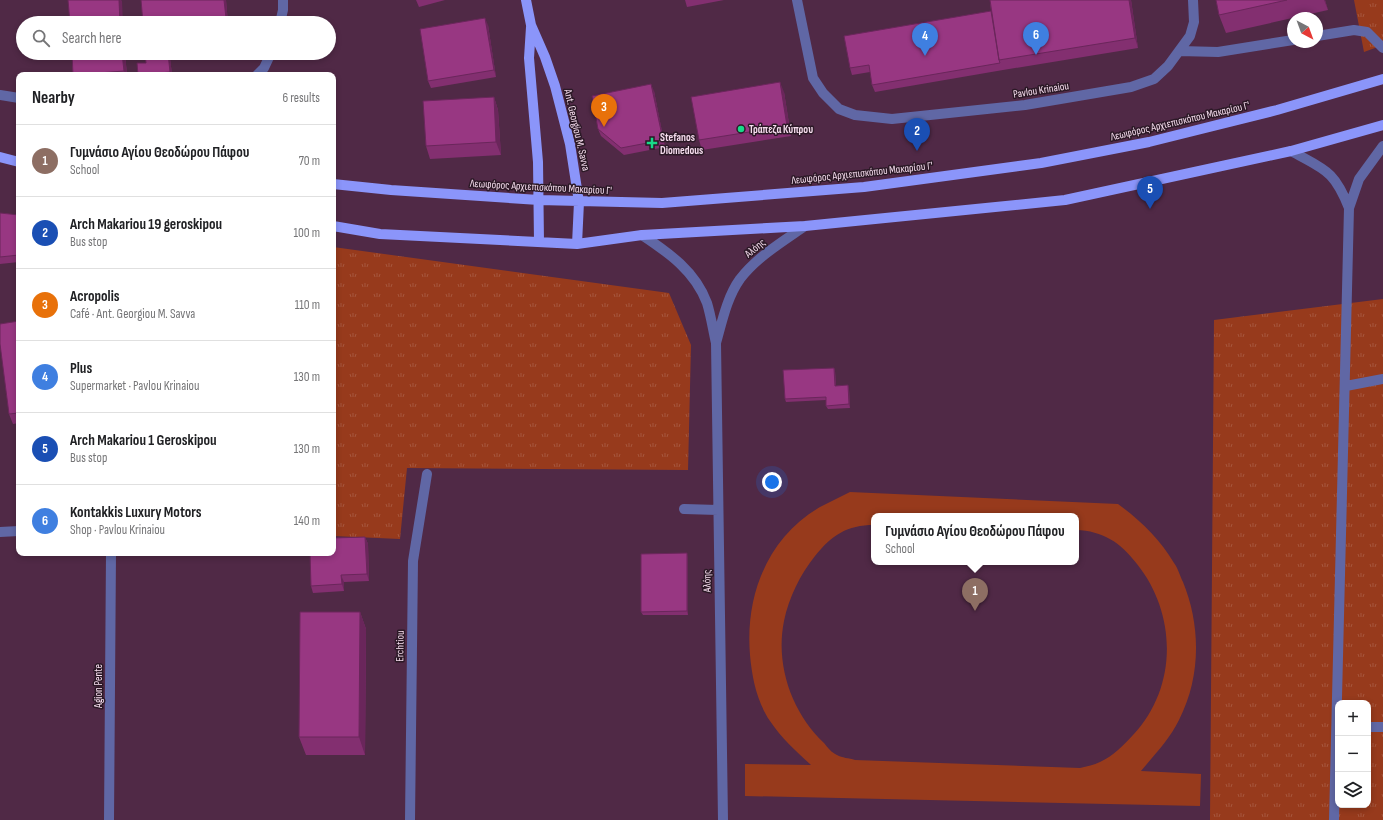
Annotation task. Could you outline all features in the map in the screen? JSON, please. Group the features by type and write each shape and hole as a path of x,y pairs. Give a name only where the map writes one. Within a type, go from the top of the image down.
{"main road":[{"name":"Ant. Georgiou M. Savva","path":"526,0 531,25 545,57 555,86 571,150 579,202 577,244"},
{"name":"Ant. Georgiou M. Savva","path":"531,25 529,58 536,128 539,242"},
{"name":"Λεωφόρος Αρχιεπισκόπου Μακαρίου Γ'","path":"336,184 391,190 539,200 662,203 864,186 1041,163 1149,142 1277,110 1383,79"},
{"path":"336,227 380,234 577,244 642,235 805,226 1065,200 1291,151 1383,125"},
{"path":"0,158 16,161"}],"street":[{"path":"282,16 283,0"},
{"name":"Pavlou Krinaiou","path":"797,0 813,78 823,93 839,109 855,115 892,119 1025,105 1131,87 1154,79 1180,51 1190,36 1194,22 1193,0"},
{"path":"1323,35 1354,30 1367,32 1383,48"},
{"path":"1180,51 1218,52 1287,41"},
{"path":"260,72 268,60"},
{"path":"0,95 16,98"},
{"path":"1338,700 1349,208 1360,179 1369,163 1383,146"},
{"path":"1291,151 1324,169 1332,176 1340,187 1349,208"},
{"name":"Αλόης","path":"716,343 728,303 740,280 756,262 805,226"},
{"name":"Αλόης","path":"642,235 666,251 689,272 707,304 716,343 723,820"},
{"path":"1346,386 1383,379"},
{"name":"Erchtiou","path":"410,820 413,561 427,474"},
{"path":"684,509 718,510"},
{"path":"0,532 16,531"},
{"name":"Agion Pente","path":"109,820 111,556"},
{"path":"1371,727 1383,727"},
{"path":"1334,820 1337,736"},
{"path":"109,820 114,820"}],"green space":[{"path":"1354,0 1383,0 1383,45 1364,52"},
{"path":"336,247 669,293 691,345 688,470 407,468 400,539 336,536"},
{"path":"1383,299 1383,820 1210,820 1214,320"},
{"path":"850,492 1118,504 1149,530 1168,554 1178,570 1189,599 1195,634 1195,669 1186,704 1175,727 1141,771 1201,774 1200,806 745,796 745,764 811,765 779,734 765,714 758,698 754,681 750,655 749,633 751,611 756,590 763,570 773,552 786,535 802,520 820,507","holes":["871,513 1079,513 1079,530 1103,535 1110,539 1131,556 1137,564 1150,584 1160,605 1165,627 1167,650 1165,673 1158,695 1148,716 1133,735 1105,760 1080,768 855,760 841,757 833,753 813,731 803,717 795,703 784,671 782,654 784,621 789,603 805,571 815,556 834,537 848,529 871,525"]}],"building":[{"path":"68,0 119,0 120,16 69,16"},
{"path":"141,0 224,0 226,16 142,16"},
{"path":"990,0 1129,0 1135,38 999,60"},
{"path":"1216,0 1287,0 1219,15"},
{"path":"991,11 1000,63 872,85 869,65 850,68 844,36"},
{"path":"485,18 494,70 428,81 420,29"},
{"path":"72,60 123,60 124,71 73,72"},
{"path":"146,60 169,60 170,72 138,72 137,63 146,63"},
{"path":"780,82 787,126 699,140 691,97"},
{"path":"651,84 663,140 621,148 598,129 592,96"},
{"path":"494,97 496,142 426,146 423,101"},
{"path":"0,213 16,215 16,255 0,257"},
{"path":"16,321 16,413 9,414 0,344 0,324"},
{"path":"834,368 835,386 848,385 849,404 826,406 826,397 785,399 783,370"},
{"path":"365,537 367,574 341,575 342,584 311,586 310,556 336,556 336,538"},
{"path":"687,553 687,611 641,612 641,554"},
{"path":"300,612 360,612 359,737 299,737"}],"place":[{"name":"Kontakkis Luxury Motors","path":"1036,55"},
{"name":"Plus","path":"925,56"},
{"name":"Acropolis","path":"604,127"},
{"name":"Τράπεζα Κύπρου","path":"741,129"},
{"name":"Stefanos Diomedous","path":"652,143"},
{"name":"Arch Makariou 19 geroskipou","path":"917,151"},
{"name":"Arch Makariou 1 Geroskipou","path":"1150,209"},
{"name":"Γυμνάσιο Αγίου Θεοδώρου Πάφου","path":"975,611"}]}
